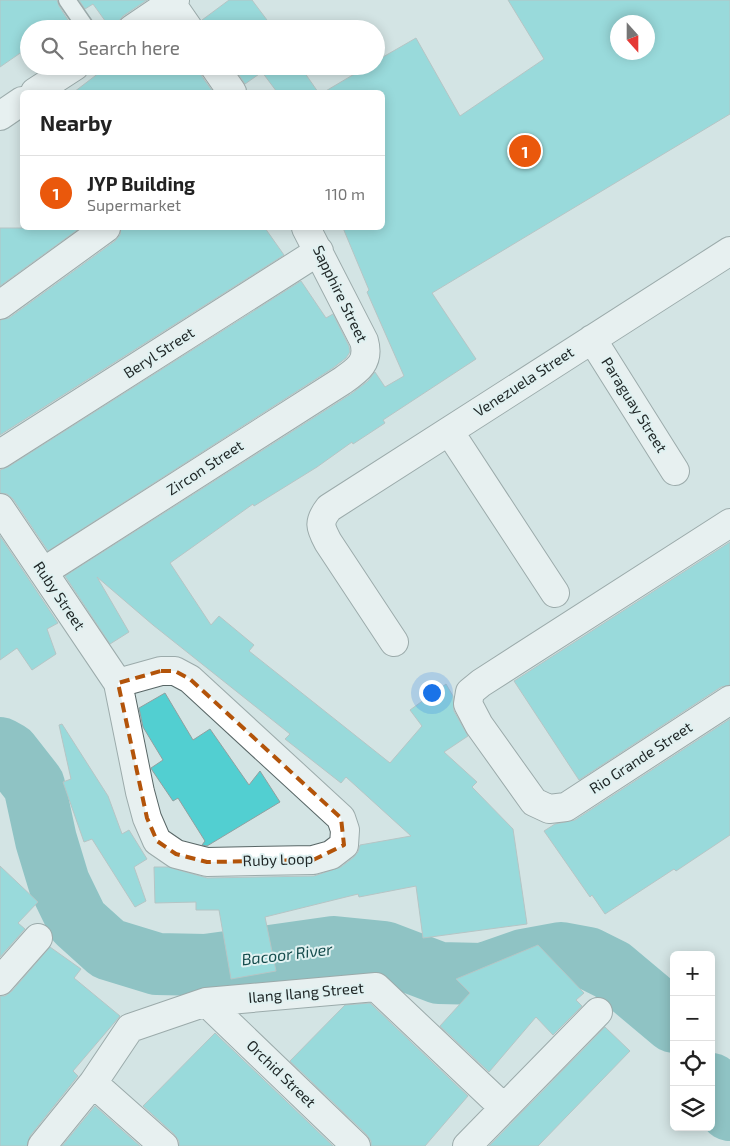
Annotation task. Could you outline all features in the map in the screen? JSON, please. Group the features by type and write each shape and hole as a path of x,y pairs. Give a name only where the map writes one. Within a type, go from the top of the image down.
{"street":[{"path":"145,20 173,1 184,20"},
{"path":"38,90 61,75"},
{"path":"220,75 231,90"},
{"path":"0,116 20,102"},
{"path":"0,305 103,230"},
{"name":"Sapphire Street","path":"313,239 364,341 367,351 364,362"},
{"name":"Beryl Street","path":"0,454 313,239"},
{"name":"Venezuela Street","path":"394,642 322,530 321,518 328,508 592,338 729,254"},
{"name":"Paraguay Street","path":"592,338 676,471"},
{"name":"Zircon Street","path":"43,572 342,381 355,372 364,362"},
{"path":"449,431 555,593"},
{"name":"Ruby Street","path":"0,508 118,683"},
{"name":"Rio Grande Street","path":"730,523 481,683 470,692 468,704 479,725 534,802 549,809 566,807 730,700"},
{"name":"Ruby Loop","path":"160,671 175,671 190,679 341,818 346,830 344,845 331,855 313,860 207,862 176,854 157,841 147,818 140,792 118,683 160,671"},
{"path":"0,981 38,938"},
{"name":"Ilang Ilang Street","path":"42,1146 93,1082 130,1028 206,1002 376,986 504,1108"},
{"name":"Orchid Street","path":"206,1002 356,1146"},
{"path":"467,1146 598,1012"},
{"path":"93,1082 164,1146"}],"lane":[{"path":"67,0 81,20"}],"highlighted area":[{"path":"161,671 175,671 190,679 341,818 344,845 313,860 207,862 176,854 157,841 147,818 118,683"}],"building":[{"path":"0,0 57,0 68,20 20,20 20,53 0,67"},
{"path":"79,0 147,0 120,20 105,20 93,4 85,9"},
{"path":"229,0 252,0 267,20 202,20"},
{"path":"508,0 730,0 730,114 432,293 476,359 383,420 385,423 353,444 352,442 317,467 254,506 253,504 170,563 211,625 219,616 254,645 249,651 390,763 422,726 410,710 446,684 453,696 454,711 468,736 444,752 477,782 472,787 513,829 527,924 423,938 416,886 359,897 358,894 265,917 276,971 231,979 219,910 196,910 196,902 155,903 154,867 168,867 207,878 314,876 341,867 354,857 360,845 411,836 346,777 341,783 285,739 290,734 153,625 97,577 129,632 110,644 65,576 351,394 368,381 375,372 385,387 404,376 367,292 369,290 344,230 385,230 385,90 327,90 353,75 385,75 385,56 416,38 460,116 544,59"},
{"path":"96,75 201,75 212,90 77,90"},
{"path":"239,75 258,75 245,84"},
{"path":"264,75 306,75 317,90 276,90"},
{"path":"0,228 77,230 0,286"},
{"path":"121,230 266,230 284,255 0,435 0,320 9,318 115,241 120,235"},
{"path":"301,281 326,318 333,314 349,346 350,352 346,358 48,551 13,499 7,494 0,493 0,470 8,467"},
{"path":"0,536 58,623 47,629 56,654 32,670 17,648 0,660"},
{"path":"730,542 730,685 721,687 579,780 514,681"},
{"path":"165,693 193,740 210,729 249,785 260,771 280,802 207,846 202,845 205,841 178,798 173,801 151,768 163,760 143,727 139,708"},
{"path":"730,719 730,835 676,871 674,869 605,914 592,895 590,897 544,831 555,824 575,820"},
{"path":"62,724 108,796 122,834 129,830 147,859 134,867 146,901 135,907 92,839 84,842 63,782 71,779 59,725"},
{"path":"0,866 38,902 18,923 25,929 0,957"},
{"path":"538,945 584,993 576,1000 582,1006 553,1035 536,1017 489,1072 440,1026 470,993 456,979"},
{"path":"50,947 81,969 74,978 120,1016 73,1071 78,1076 30,1136 27,1146 0,1146 0,996 5,996 12,991"},
{"path":"370,1003 468,1096 425,1146 371,1146 371,1141 367,1135 290,1061 345,1005"},
{"path":"605,1027 630,1051 538,1146 489,1146"},
{"path":"215,1033 333,1146 179,1146 179,1141 174,1134 143,1106"},
{"path":"95,1106 140,1146 62,1146"}],"waterway":[{"name":"Bacoor River","path":"0,748 9,753 34,785 46,840 59,883 78,922 108,949 157,964 206,965 334,947 384,952 439,973 483,974 523,960 561,953 588,958 612,970 670,1019"},
{"name":"Bacoor River","path":"712,1086 730,1110"}],"place":[{"name":"JYP Building","path":"525,151"}]}
